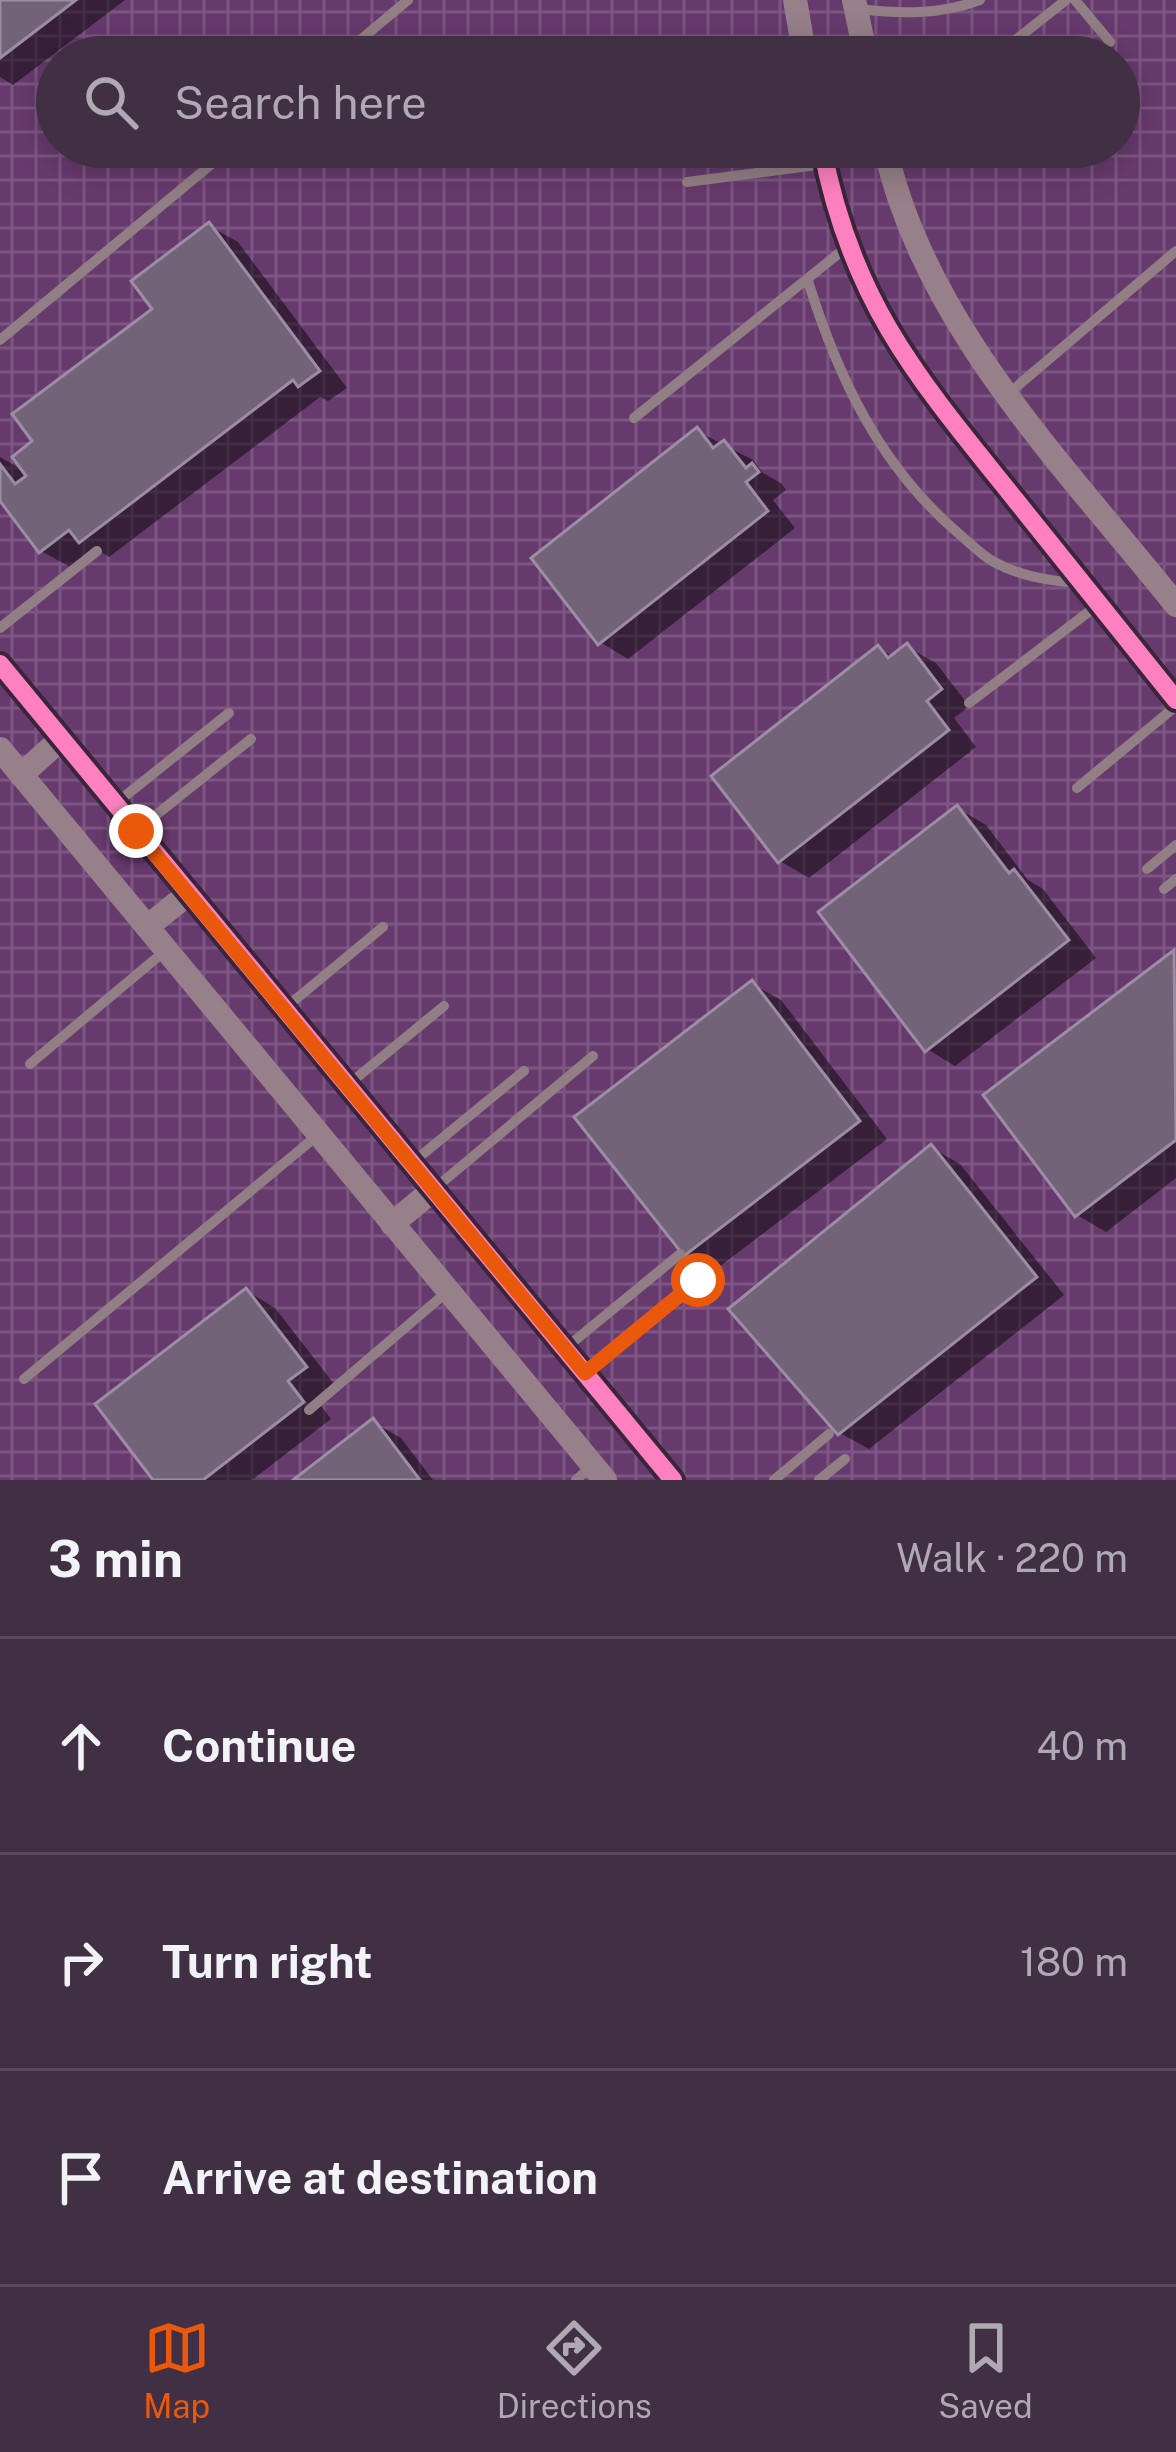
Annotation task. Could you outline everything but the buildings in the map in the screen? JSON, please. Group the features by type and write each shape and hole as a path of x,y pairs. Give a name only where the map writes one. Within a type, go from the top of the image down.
{"street":[{"path":"795,0 802,36"},
{"path":"855,4 862,36"},
{"path":"827,168 862,283 894,342 1176,703"},
{"path":"896,168 909,229 940,295 1008,394 1176,605"},
{"path":"0,664 673,1480"},
{"path":"61,739 8,766 448,1291 591,1475"},
{"path":"147,927 188,894"},
{"path":"392,1224 433,1190"}],"lane":[{"path":"365,36 408,0"},
{"path":"855,4 906,14 980,0"},
{"path":"1022,36 1070,0 1104,36"},
{"path":"0,340 207,168"},
{"path":"687,182 761,168"},
{"path":"634,418 848,246"},
{"path":"1008,394 1176,251"},
{"path":"808,281 828,346 857,408 894,465 939,517 991,561 1036,579 1082,584"},
{"path":"0,628 98,550"},
{"path":"969,703 1099,604"},
{"path":"1077,788 1176,703"},
{"path":"115,805 230,713"},
{"path":"136,831 251,739"},
{"path":"1148,868 1176,845"},
{"path":"1164,889 1176,879"},
{"path":"284,1009 383,927"},
{"path":"29,1064 166,950"},
{"path":"347,1085 444,1006"},
{"path":"433,1190 593,1056"},
{"path":"412,1163 524,1071"},
{"path":"24,1379 318,1135"},
{"path":"565,1349 680,1254"},
{"path":"585,1373 698,1280"},
{"path":"308,1410 448,1291"},
{"path":"774,1480 829,1434"},
{"path":"819,1480 845,1459"}],"shaded area":[{"path":"0,0 1176,0 1176,1480 0,1480"}],"cycle path":[{"path":"827,168 851,251 870,295 919,376 1176,700"},
{"path":"0,664 673,1480"}],"route":[{"path":"136,831 585,1373 698,1280"}]}
